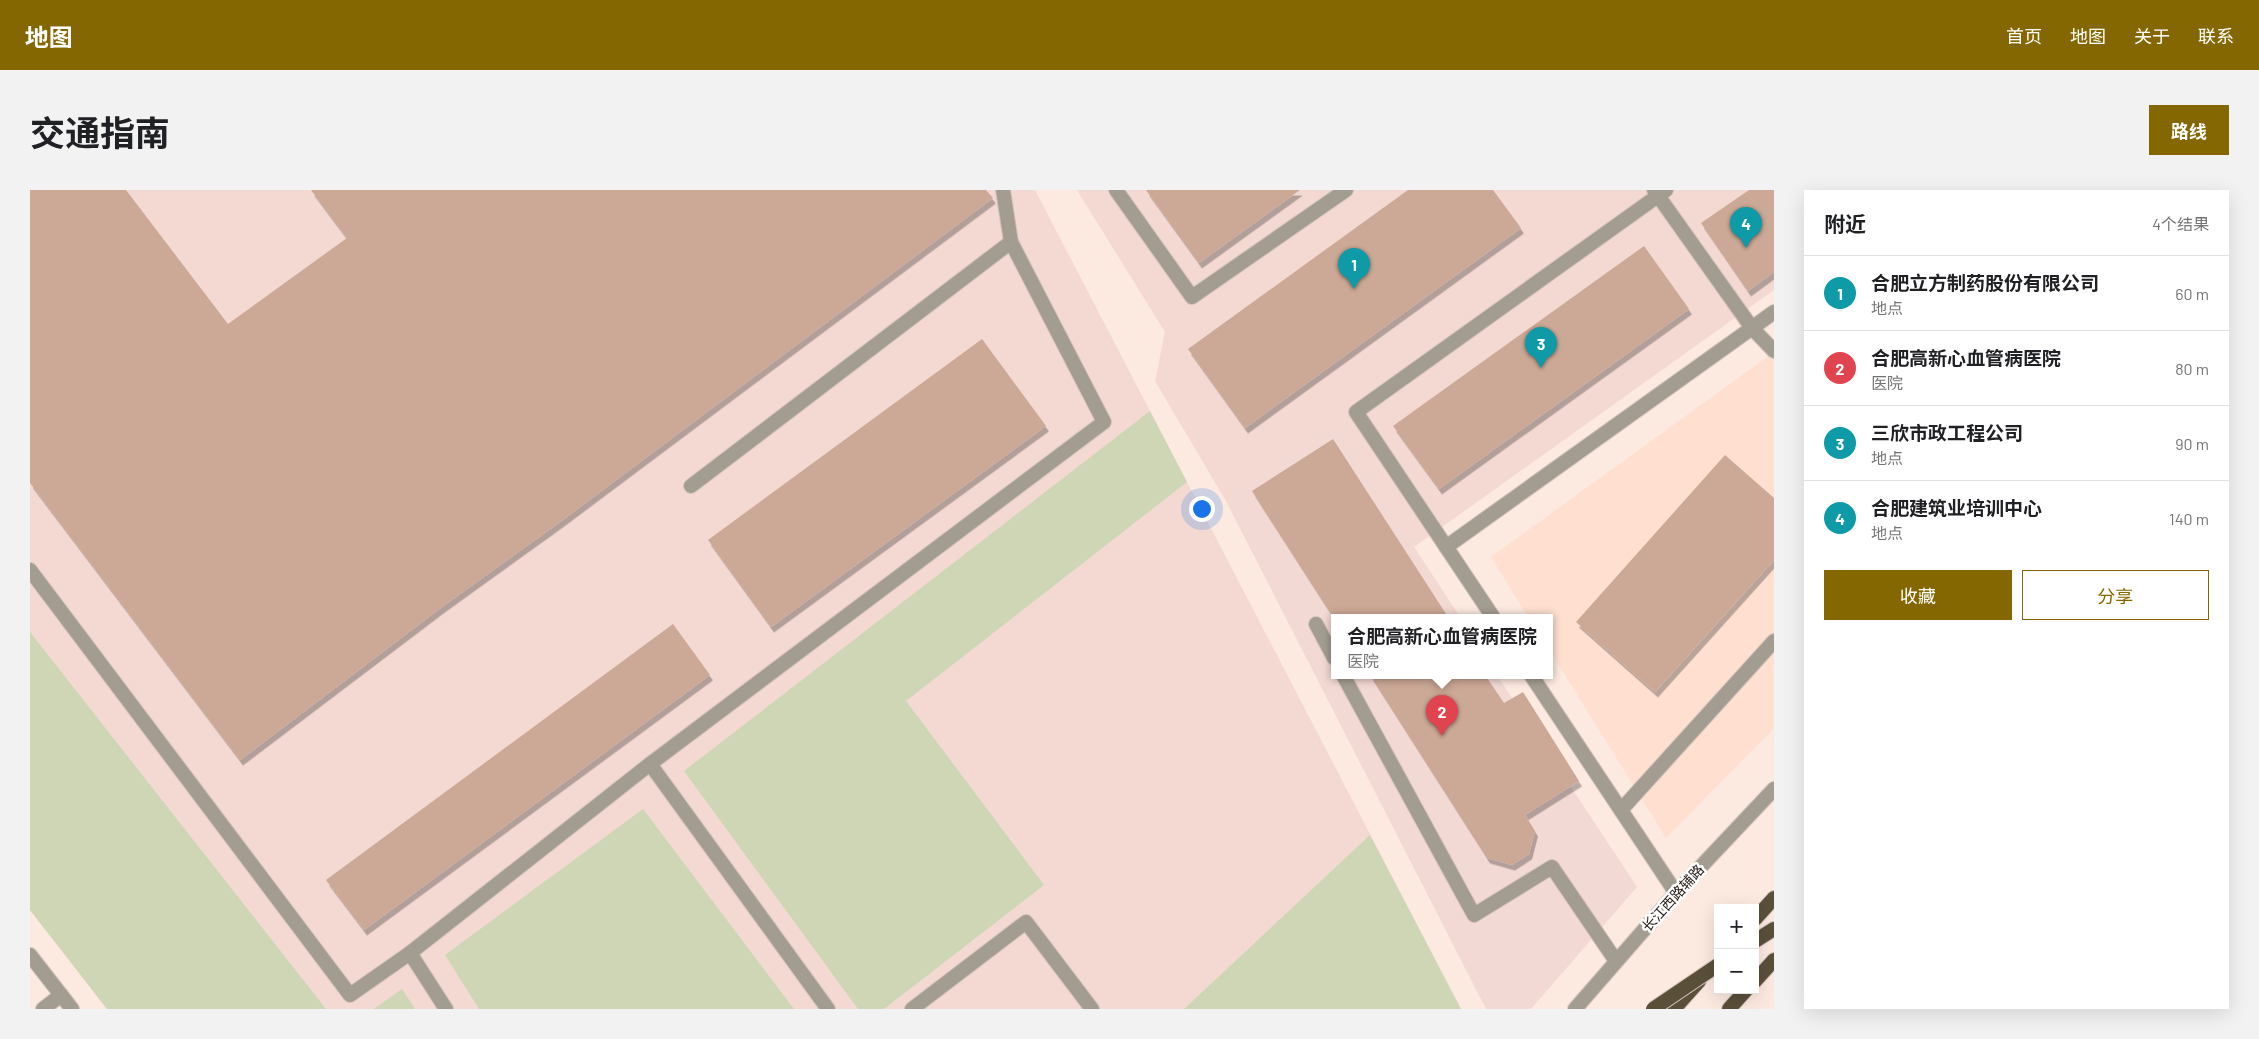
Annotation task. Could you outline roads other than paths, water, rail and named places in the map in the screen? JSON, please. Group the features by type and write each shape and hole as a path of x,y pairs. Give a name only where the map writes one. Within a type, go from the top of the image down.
{"highway":[{"path":"1759,915 1774,898"},
{"path":"1759,938 1774,929"},
{"path":"1759,977 1774,960"},
{"path":"1674,1009 1714,964"},
{"path":"1653,1009 1714,969"},
{"path":"1729,1009 1742,994"}],"street":[{"path":"30,570 350,996 410,953 650,764 1104,422 1011,242 1003,190"},
{"path":"1116,190 1192,297 1346,190"},
{"path":"1491,614 1356,412 1659,192 1752,328 1774,351"},
{"path":"691,486 1011,242"},
{"path":"1446,547 1774,312"},
{"path":"1316,624 1331,652"},
{"path":"1621,810 1774,641"},
{"path":"1346,679 1474,915 1552,867 1616,961"},
{"path":"1534,679 1676,893"},
{"path":"650,764 828,1009"},
{"name":"长江西路辅路","path":"1574,1009 1676,893 1774,789"},
{"path":"912,1009 1026,922 1092,1009"},
{"path":"410,953 446,1009"},
{"path":"30,955 72,1009"},
{"path":"43,1009 61,995"}],"place":[{"name":"合肥建筑业培训中心","path":"1746,248"},
{"name":"合肥立方制药股份有限公司","path":"1354,289"},
{"name":"三欣市政工程公司","path":"1541,368"},
{"name":"合肥高新心血管病医院","path":"1442,736"}]}
